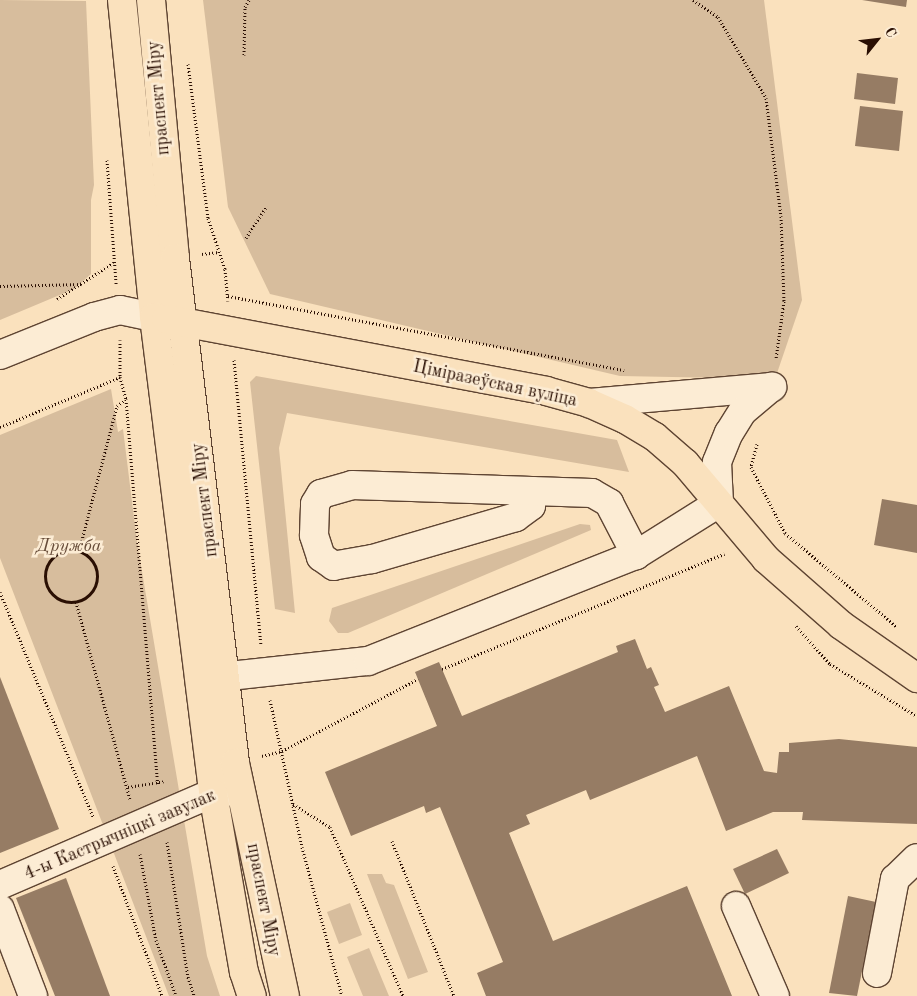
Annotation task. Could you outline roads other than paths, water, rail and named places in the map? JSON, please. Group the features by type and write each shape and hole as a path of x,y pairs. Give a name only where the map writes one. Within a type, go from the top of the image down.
{"main road":[{"name":"праспект Міру","path":"122,0 154,317 212,794 244,972 252,996"},
{"name":"праспект Міру","path":"151,0 184,323 225,677 241,790 284,996"},
{"name":"Ціміразеўская вуліца","path":"154,317 232,330 546,392 589,403 625,419 655,437 685,463 766,559 841,625 917,678"}],"street":[{"path":"0,355 94,317 120,310 154,317"},
{"path":"198,680 368,661 636,555 719,503 717,462 729,432 743,411 772,387 589,403"},
{"path":"533,491 531,506 516,517 334,566 321,558 314,534 315,504 321,494 352,485 533,491 592,493 609,503 636,555"},
{"name":"4-ы Кастрычніцкі завулак","path":"0,885 103,839 212,794 241,790"},
{"path":"877,973 895,879 917,858"},
{"path":"736,906 775,996"},
{"path":"0,910 33,996"}],"park label":[{"name":"Дружба","path":"69,546"}]}
